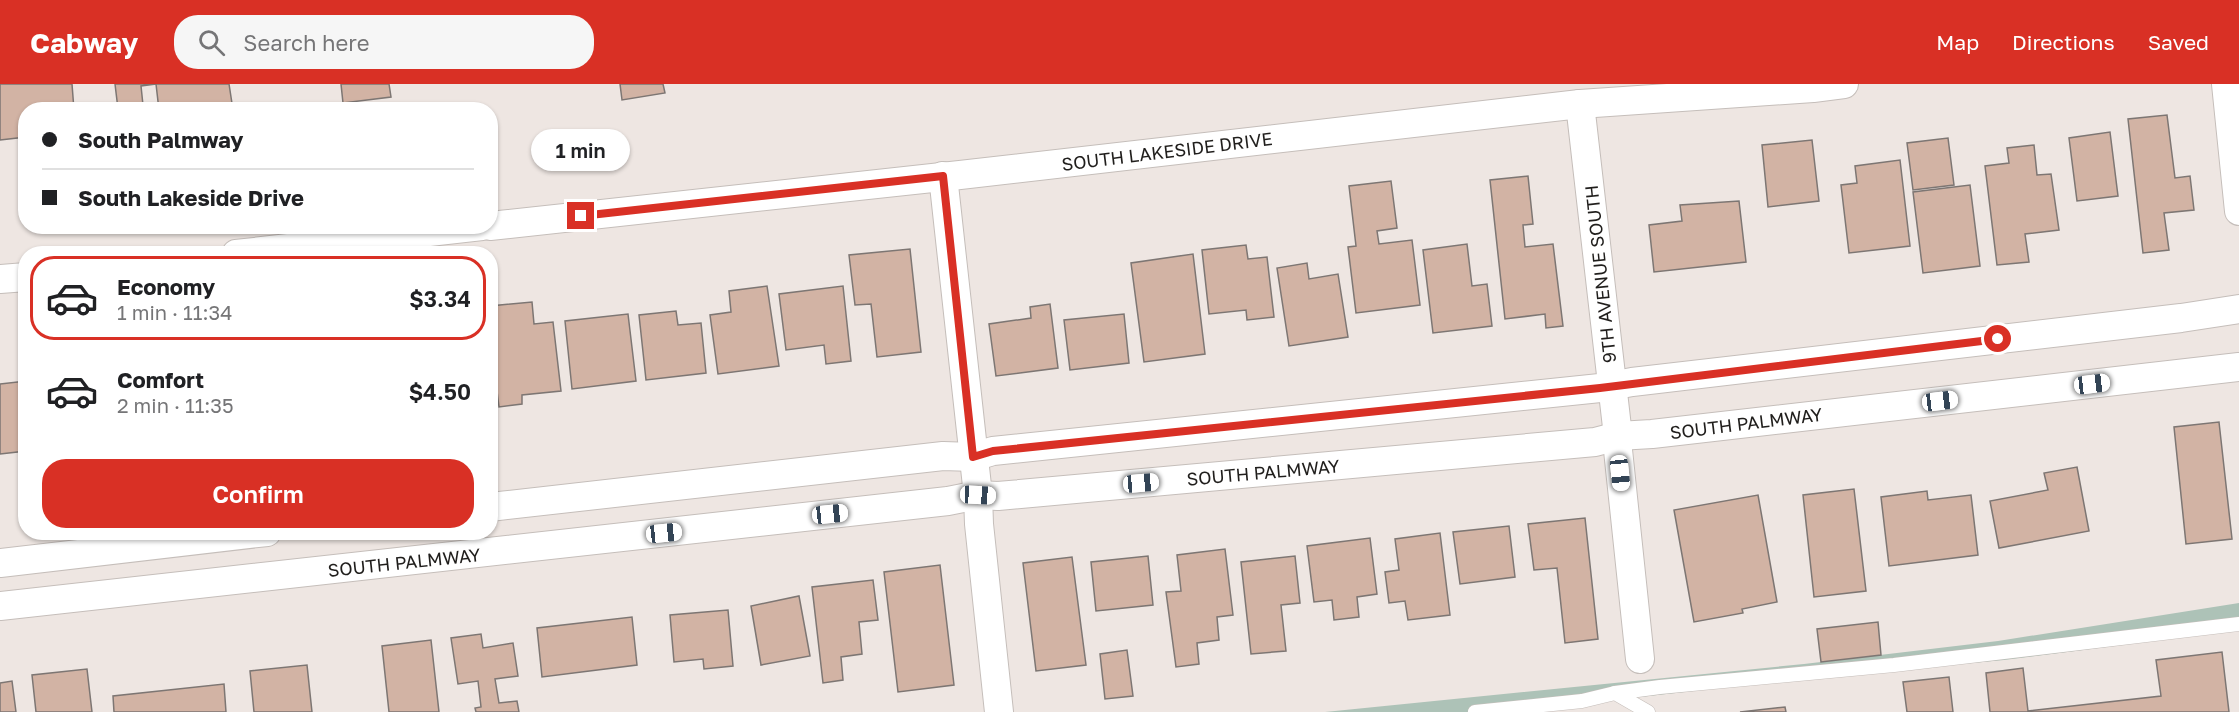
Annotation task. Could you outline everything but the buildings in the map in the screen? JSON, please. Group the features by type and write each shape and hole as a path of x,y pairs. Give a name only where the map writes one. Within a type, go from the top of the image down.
{"street":[{"name":"SOUTH LAKESIDE DRIVE","path":"498,224 1580,104 1844,84"},
{"path":"2226,84 2239,211"},
{"name":"9TH AVENUE SOUTH","path":"1580,104 1618,436 1640,658"},
{"path":"943,176 999,712"},
{"path":"306,246 412,234"},
{"path":"0,279 18,278"},
{"path":"498,506 942,456 973,457 993,451 1612,385 2181,318 2239,309"},
{"name":"SOUTH PALMWAY","path":"0,606 925,504 978,495 998,496 1595,442 1618,436 1653,434 2239,367"},
{"path":"0,563 198,540"}],"lane":[{"path":"1475,712 1573,702 1660,687 1893,665 2239,624"},
{"path":"1615,693 1648,712"}],"green space":[{"path":"2239,603 2239,630 2004,660 1790,680 1506,712 1325,712 1804,664 1998,641"}],"route":[{"path":"581,216 943,176 973,457 993,451 1600,388 1632,382 1998,339"}]}
